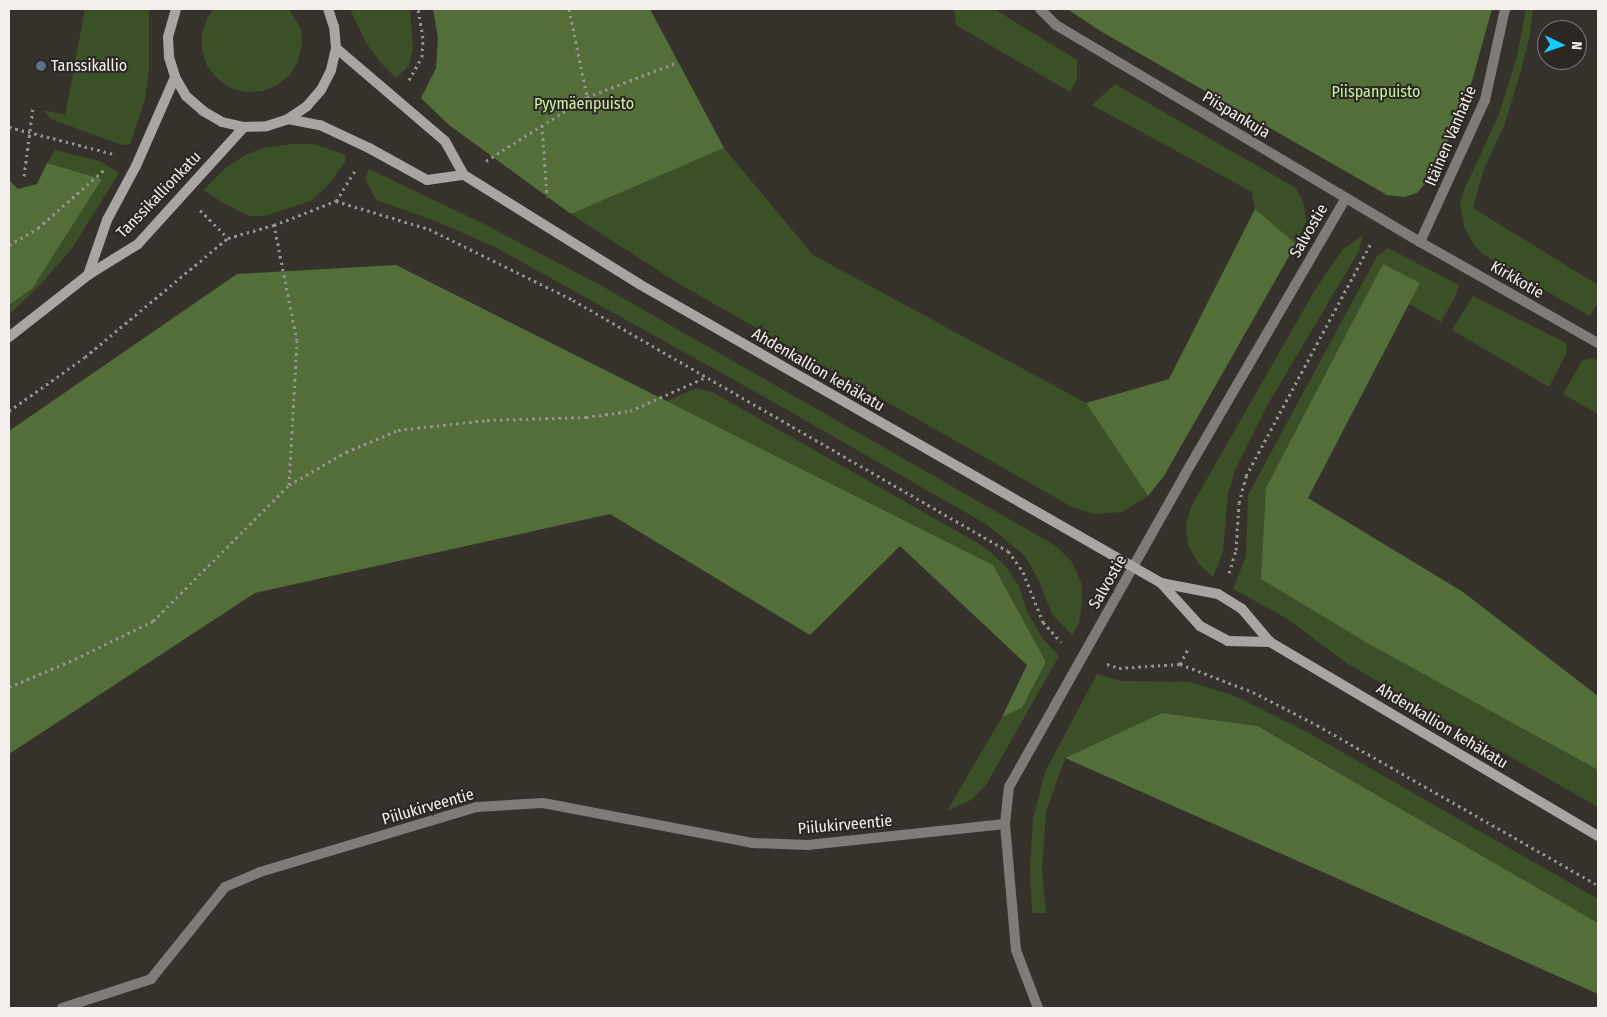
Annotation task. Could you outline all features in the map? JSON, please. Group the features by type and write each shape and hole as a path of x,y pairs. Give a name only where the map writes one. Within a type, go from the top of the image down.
{"street":[{"path":"176,9 168,37 169,57 175,77 186,96 203,111 222,122 244,127 267,126 288,118 307,106 321,90 331,70 336,48 334,27 328,9"},
{"name":"Piispankuja","path":"1040,9 1056,25 1420,242"},
{"name":"Itäinen Vanhatie","path":"1420,242 1485,100 1506,9"},
{"name":"Ahdenkallion kehäkatu","path":"336,48 444,141 464,175 639,284 1133,568 1161,583 1218,594 1242,609 1270,642 1598,836"},
{"name":"Tanssikallionkatu","path":"88,275 107,220 136,166 175,77"},
{"path":"288,118 320,125 369,148 427,180 464,175"},
{"name":"Tanssikallionkatu","path":"9,336 88,275 138,244 244,127"},
{"name":"Salvostie","path":"1038,1008 1016,950 1005,824 1009,787 1184,476 1346,198"},
{"name":"Kirkkotie","path":"1420,242 1598,343"},
{"name":"Ahdenkallion kehäkatu","path":"1161,583 1200,626 1228,641 1270,642"},
{"name":"Piilukirveentie","path":"62,1008 151,980 225,887 260,872 477,806 543,802 752,843 808,845 1005,824"}],"path":[{"path":"398,100 422,57 423,38 418,9"},
{"path":"569,9 587,97"},
{"path":"464,175 587,97 678,62"},
{"path":"24,176 34,108"},
{"path":"542,125 549,228"},
{"path":"9,411 86,357 228,238 274,225 336,201 369,148"},
{"path":"9,245 44,223 104,170 116,155"},
{"path":"336,201 429,229 573,300 1008,552 1022,572 1043,622 1058,640 1083,655 1119,668 1180,664 1253,692 1309,721 1598,884"},
{"path":"1218,594 1228,574 1236,550 1239,503 1246,476 1384,220"},
{"path":"274,225 297,341 289,485"},
{"path":"9,687 75,659 153,621 289,485 346,452 398,430 488,420 586,417 630,411 706,377"},
{"path":"1180,664 1200,626"}],"green space":[{"path":"85,9 149,9 149,71 145,99 130,144 122,145 51,119 43,110 65,115"},
{"path":"214,9 289,9 301,29 302,45 298,61 290,75 277,85 263,91 246,92 230,88 217,78 207,66 202,50 202,34 207,18"},
{"path":"350,9 410,9 413,49 409,66 396,78 382,64 366,43"},
{"name":"Pyymäenpuisto","path":"433,9 650,9 724,148 571,214 449,125 421,98 436,68 438,38"},
{"path":"954,9 994,9 1077,60 1077,79 1070,92 956,25"},
{"name":"Piispanpuisto","path":"1067,9 1492,9 1470,88 1434,173 1417,193 1404,197 1387,195 1102,32"},
{"path":"1526,9 1533,9 1530,35 1520,74 1504,126 1484,169 1473,208 1598,285 1598,302 1590,316 1484,255 1473,244 1464,226 1460,204 1465,188 1499,114 1517,56"},
{"path":"1115,84 1296,188 1304,203 1306,221 1296,244 1255,209 1252,192 1092,105"},
{"path":"293,144 314,144 346,155 345,162 331,182 311,201 264,216 249,216 223,203 204,190 223,170 245,155 263,148"},
{"path":"724,148 813,255 1086,403 1148,496 1122,512 1094,514 1072,507 679,284 571,214"},
{"path":"55,150 100,161 119,173 73,247 41,284 9,315 9,305 32,289 102,179 47,163"},
{"path":"47,163 102,179 32,289 9,305 9,180 18,189 37,184"},
{"path":"369,169 484,224 602,286 1056,546 1072,562 1081,582 1082,602 1079,624 1072,635 1052,614 1039,581 1025,556 986,524 761,395 497,248 438,222 376,200 365,178"},
{"path":"1255,209 1296,244 1164,476 1148,496 1086,403 1169,379"},
{"path":"1363,235 1359,251 1268,404 1235,470 1228,494 1223,552 1213,577 1198,563 1188,545 1186,524 1191,507 1315,290 1343,249"},
{"path":"1388,248 1459,285 1455,297 1441,322 1409,304 1419,283 1383,264 1261,579 1367,643 1598,770 1598,807 1348,664 1286,618 1233,589 1246,556 1248,495 1377,256"},
{"path":"1383,264 1420,283 1308,498 1463,592 1598,696 1598,770 1367,643 1261,579 1266,488"},
{"path":"396,265 993,565 1046,662 1022,708 1002,717 1027,665 900,546 810,635 610,514 255,593 9,754 9,431 237,274"},
{"path":"1473,296 1566,343 1567,352 1549,387 1452,330"},
{"path":"1592,358 1598,361 1598,414 1563,394 1582,361"},
{"path":"696,388 712,392 983,546 1003,563 1019,586 1027,611 1043,639 1059,656 986,785 971,800 947,811 1002,717 1022,708 1046,662 993,565 667,401"},
{"path":"1097,674 1121,681 1191,682 1235,696 1309,733 1598,899 1598,923 1259,726 1162,713 1065,758 1046,812 1042,871 1046,913 1032,913 1030,868 1033,819 1045,772"},
{"path":"1162,713 1258,726 1598,923 1598,994 1065,758"}],"place":[{"name":"Tanssikallio","path":"41,66"}]}
